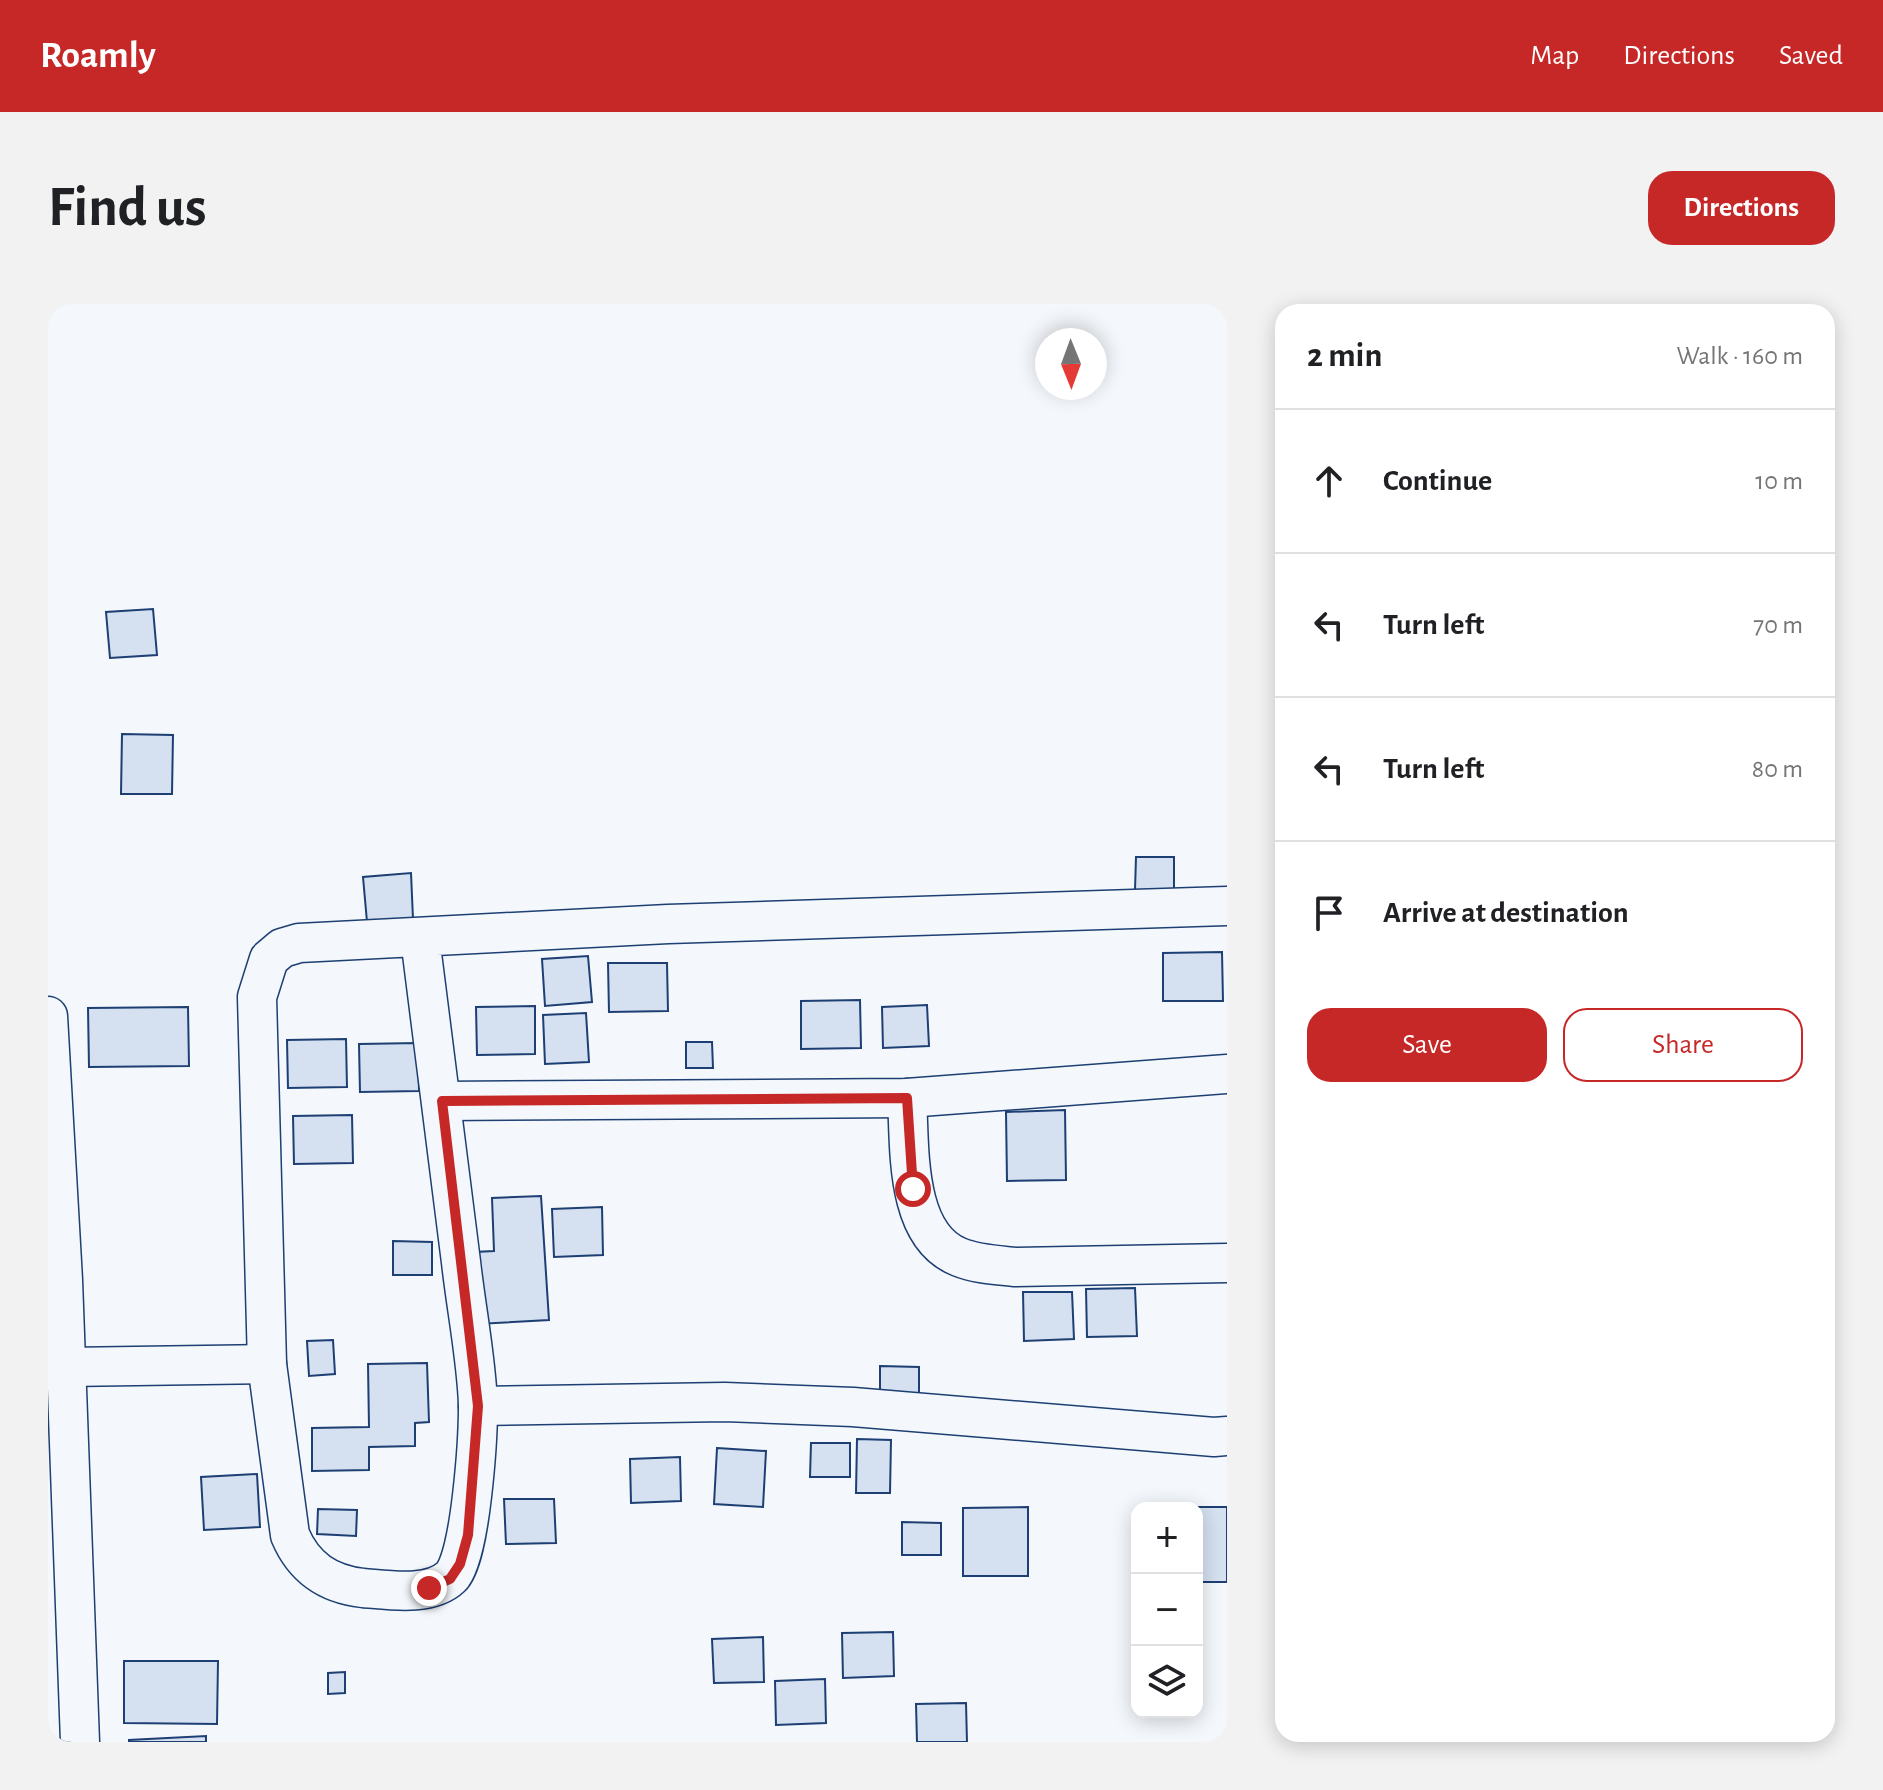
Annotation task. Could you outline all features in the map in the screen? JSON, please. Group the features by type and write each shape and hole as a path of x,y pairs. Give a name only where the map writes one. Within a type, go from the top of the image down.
{"street":[{"path":"420,938 478,1406 468,1535 460,1564 450,1579 429,1588 399,1592 343,1586 316,1573 298,1555 290,1535 267,1364 257,997 269,959 282,948 299,943 668,924 1227,906"},
{"path":"48,1016 55,1280 66,1367 60,1561 80,1742"},
{"path":"442,1101 907,1098 1227,1074"},
{"path":"907,1098 913,1189 922,1221 937,1241 956,1257 1015,1267 1227,1263"},
{"path":"66,1367 267,1364"},
{"path":"478,1406 725,1402 853,1407 1227,1436"}],"building":[{"path":"153,609 157,655 110,658 106,612"},
{"path":"122,734 173,735 172,794 121,794"},
{"path":"1136,857 1174,857 1174,890 1135,890"},
{"path":"411,873 413,919 367,922 363,877"},
{"path":"1222,952 1223,1001 1163,1001 1163,953"},
{"path":"588,956 592,1002 545,1006 542,959"},
{"path":"608,963 667,963 668,1011 609,1012"},
{"path":"860,1000 861,1048 801,1049 801,1001"},
{"path":"927,1005 929,1046 883,1048 882,1007"},
{"path":"535,1006 535,1054 477,1055 476,1007"},
{"path":"188,1007 189,1066 89,1067 88,1008"},
{"path":"586,1013 589,1062 545,1064 543,1015"},
{"path":"346,1039 347,1087 288,1088 287,1040"},
{"path":"686,1042 712,1042 713,1068 686,1068"},
{"path":"418,1043 419,1091 360,1092 359,1044"},
{"path":"1065,1110 1066,1180 1007,1181 1006,1112"},
{"path":"352,1115 353,1163 294,1164 293,1116"},
{"path":"541,1196 549,1320 477,1324 474,1252 494,1251 492,1198"},
{"path":"602,1207 603,1255 554,1257 552,1209"},
{"path":"393,1241 432,1242 432,1275 393,1275"},
{"path":"1135,1288 1137,1336 1087,1337 1086,1289"},
{"path":"1023,1292 1072,1292 1074,1339 1024,1341"},
{"path":"333,1340 335,1374 309,1376 307,1341"},
{"path":"427,1363 429,1422 415,1423 415,1446 369,1447 369,1470 312,1471 312,1428 369,1427 368,1364"},
{"path":"880,1366 919,1367 919,1400 880,1400"},
{"path":"857,1439 891,1440 890,1493 856,1493"},
{"path":"811,1443 850,1443 850,1477 810,1477"},
{"path":"717,1448 766,1451 763,1507 714,1504"},
{"path":"680,1457 681,1501 631,1503 630,1459"},
{"path":"257,1474 260,1527 204,1530 201,1477"},
{"path":"504,1499 554,1499 556,1543 506,1544"},
{"path":"1028,1507 1028,1576 963,1576 963,1508"},
{"path":"1203,1507 1227,1507 1227,1582 1203,1582"},
{"path":"318,1509 357,1510 356,1536 317,1534"},
{"path":"902,1522 941,1523 941,1555 902,1555"},
{"path":"893,1632 894,1676 843,1678 842,1633"},
{"path":"763,1637 764,1682 714,1683 712,1639"},
{"path":"124,1661 218,1661 217,1724 124,1723"},
{"path":"345,1672 345,1693 328,1694 328,1673"},
{"path":"825,1679 826,1723 776,1725 775,1681"},
{"path":"966,1703 967,1742 917,1742 916,1704"},
{"path":"206,1736 206,1742 129,1742 129,1740"}],"route":[{"path":"429,1588 450,1579 460,1564 468,1535 478,1406 442,1101 907,1098 913,1189"}]}
